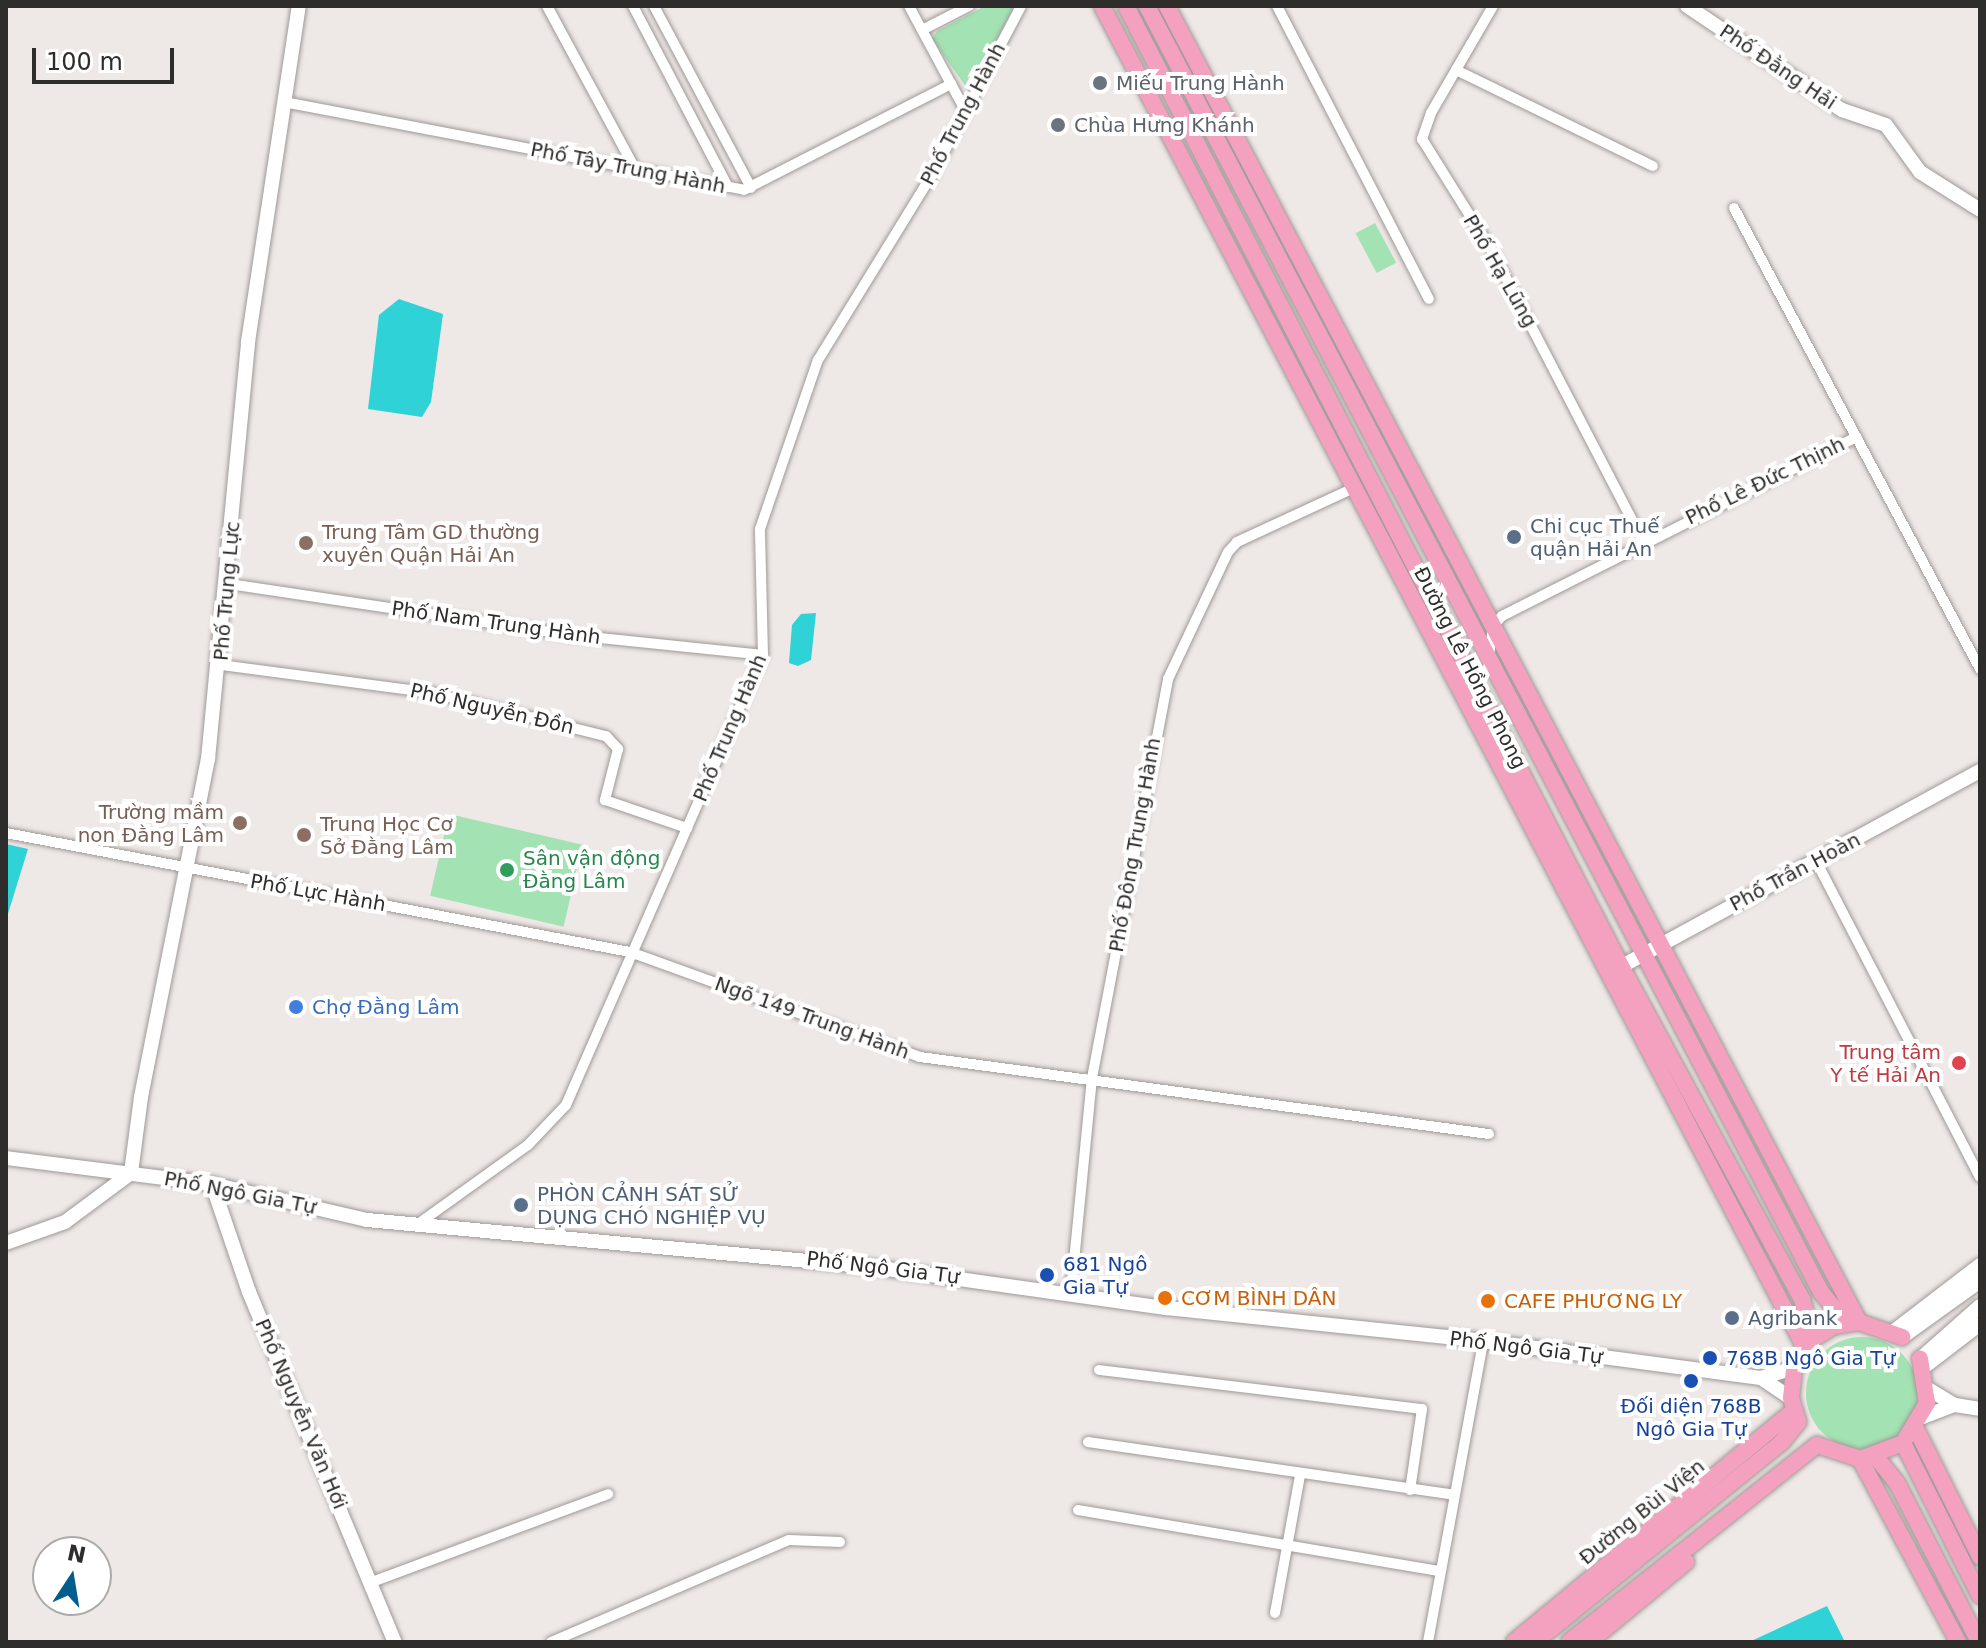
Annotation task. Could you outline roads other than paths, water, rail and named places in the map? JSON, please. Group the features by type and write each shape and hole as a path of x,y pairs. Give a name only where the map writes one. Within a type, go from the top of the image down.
{"main road":[{"name":"Đường Lê Hồng Phong","path":"1102,6 1299,375 1354,488 1616,969 1788,1272 1809,1344"},
{"name":"Đường Lê Hồng Phong","path":"1126,6 1316,369 1616,969"},
{"name":"Đường Lê Hồng Phong","path":"1147,6 1821,1292 1852,1322"},
{"name":"Đường Lê Hồng Phong","path":"1167,6 1493,626 1852,1322"},
{"path":"1162,35 1177,26"},
{"path":"1127,52 1144,42"},
{"path":"1299,375 1349,354"},
{"path":"1794,1411 1794,1368 1809,1344 1852,1322 1898,1334"},
{"path":"1868,1458 1903,1443 1919,1423 1928,1389 1922,1363"},
{"name":"Đường Bùi Viện","path":"1514,1642 1794,1411"},
{"name":"Đường Bùi Viện","path":"1535,1642 1782,1442 1794,1411"},
{"path":"1919,1423 1980,1557"},
{"path":"1903,1443 1980,1596"},
{"path":"1820,1447 1868,1458 1897,1483 1979,1642"},
{"path":"1569,1642 1820,1447"},
{"path":"1589,1642 1820,1447"},
{"path":"1868,1458 1958,1642"}],"street":[{"name":"Phố Trung Lực","path":"131,1173 221,665 248,342 299,6"},
{"path":"547,6 635,169"},
{"path":"633,6 728,187"},
{"path":"654,6 751,188"},
{"path":"909,6 966,112"},
{"path":"922,30 969,6"},
{"name":"Phố Trung Hành","path":"418,1224 528,1145 566,1105 611,1008 630,952 763,655 760,529 818,360 966,112 1021,6"},
{"path":"1277,6 1429,299"},
{"name":"Phố Hạ Lũng","path":"1493,6 1424,127 1425,148 1492,251 1643,541"},
{"name":"Phố Đằng Hải","path":"1687,6 1842,110 1886,125 1920,172 1980,210"},
{"path":"1456,70 1653,166"},
{"name":"Phố Tây Trung Hành","path":"284,102 728,187 751,188 951,84"},
{"path":"1734,208 1980,669"},
{"name":"Phố Lê Đức Thịnh","path":"1493,626 1502,616 1643,541 1856,437"},
{"name":"Phố Đông Trung Hành","path":"1071,1292 1092,1078 1168,679 1228,552 1237,542 1354,488"},
{"name":"Phố Nam Trung Hành","path":"229,584 571,635 763,655"},
{"path":"1489,658 1493,626"},
{"name":"Phố Nguyễn Đồn","path":"221,665 433,693 606,736 618,749 605,800 687,828"},
{"name":"Phố Trần Hoàn","path":"1616,969 1980,771"},
{"name":"Phố Lực Hành","path":"6,833 187,870 630,952"},
{"path":"1816,861 1980,1177"},
{"name":"Ngõ 149 Trung Hành","path":"630,952 920,1057 1489,1134"},
{"name":"Phố Ngô Gia Tự","path":"6,1158 212,1184 367,1220 690,1247 1071,1292 1166,1308 1483,1341 1761,1378"},
{"path":"6,1243 65,1222 131,1173"},
{"name":"Phố Nguyễn Văn Hới","path":"212,1184 249,1292 395,1642"},
{"path":"1898,1334 1980,1265"},
{"path":"1898,1334 1980,1281"},
{"path":"1922,1363 1980,1306"},
{"path":"1922,1363 1980,1324"},
{"path":"1428,1642 1483,1341"},
{"path":"1794,1368 1761,1378 1794,1411"},
{"path":"1099,1370 1422,1409 1410,1490"},
{"path":"1928,1389 1955,1405 1980,1409"},
{"path":"1919,1423 1955,1405"},
{"path":"1088,1442 1454,1495"},
{"path":"1275,1613 1300,1475"},
{"path":"372,1582 608,1494"},
{"path":"1078,1510 1439,1571"},
{"path":"551,1642 789,1540 840,1542"}],"water":[{"path":"399,299 443,314 431,402 422,417 368,409 379,315"},
{"path":"816,613 811,660 798,666 789,663 792,625 801,614"},
{"path":"6,844 28,849 6,920"},
{"path":"1827,1606 1845,1642 1749,1642"}],"place":[{"name":"Miếu Trung Hành","path":"1100,83"},
{"name":"Chùa Hưng Khánh","path":"1058,125"},
{"name":"Chi cục Thuế quận Hải An","path":"1514,537"},
{"name":"Trung Tâm GD thường xuyên Quận Hải An","path":"306,543"},
{"name":"Trường mầm non Đằng Lâm","path":"240,823"},
{"name":"Trung Học Cơ Sở Đằng Lâm","path":"304,835"},
{"name":"Sân vận động Đằng Lâm","path":"507,870"},
{"name":"Chợ Đằng Lâm","path":"296,1007"},
{"name":"Trung tâm Y tế Hải An","path":"1959,1063"},
{"name":"PHÒN CẢNH SÁT SỬ DỤNG CHÓ NGHIỆP VỤ","path":"521,1205"},
{"name":"681 Ngô Gia Tự","path":"1047,1275"},
{"name":"CƠM BÌNH DÂN","path":"1165,1298"},
{"name":"CAFE PHƯƠNG LY","path":"1488,1301"},
{"name":"Agribank","path":"1732,1318"},
{"name":"768B Ngô Gia Tự","path":"1710,1358"},
{"name":"Đối diện 768B Ngô Gia Tự","path":"1691,1381"}]}
